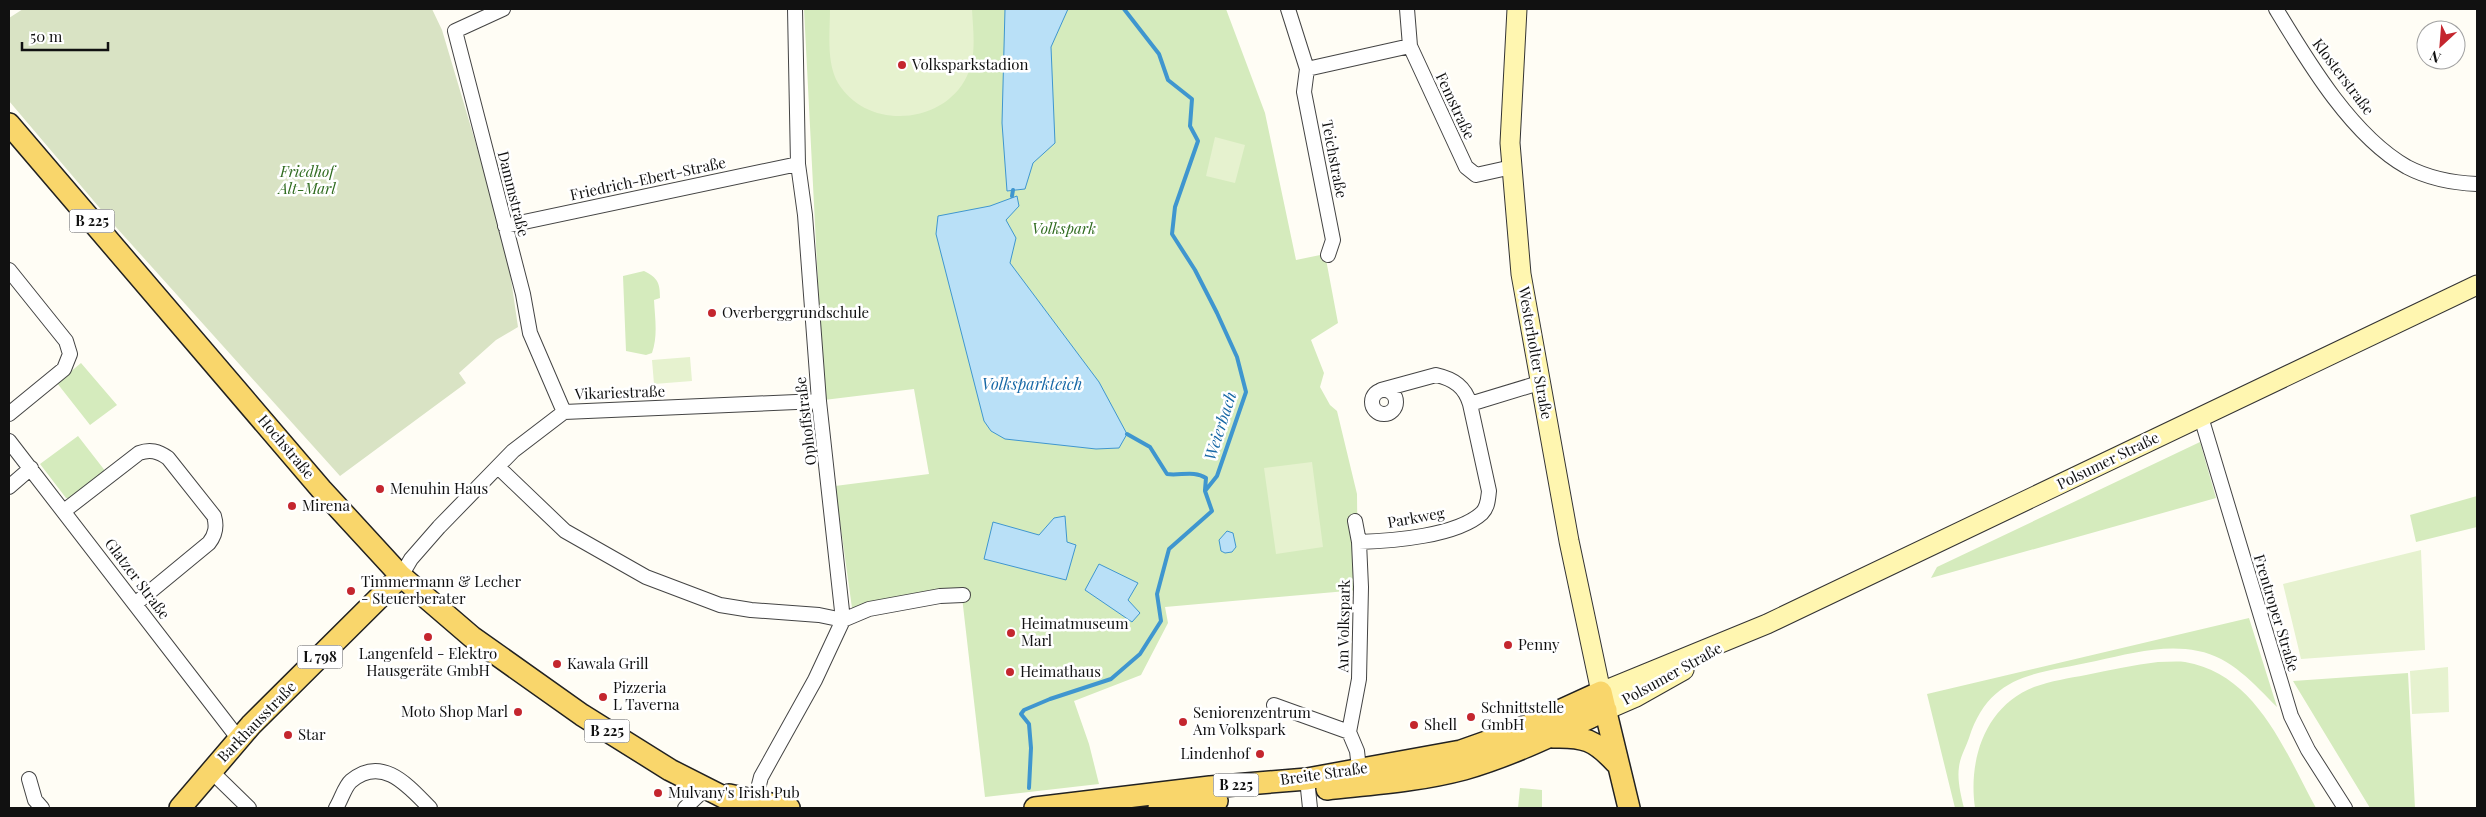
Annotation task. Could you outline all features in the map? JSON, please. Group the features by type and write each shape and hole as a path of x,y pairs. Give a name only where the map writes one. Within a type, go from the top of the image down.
{"main road":[{"name":"Westerholter Straße","path":"1516,9 1511,80 1510,143 1521,274 1539,383 1603,702"},
{"name":"Hochstraße","path":"9,124 321,489 401,576 472,637 512,667 621,740 705,789"},
{"name":"Polsumer Straße","path":"1603,702 1656,686 1738,637 2477,284"},
{"name":"Barkhausstraße","path":"180,808 238,738 401,576"},
{"name":"Breite Straße","path":"1360,778 1422,778 1464,768 1549,738 1603,702"},
{"name":"Breite Straße","path":"1159,808 1308,793 1461,751 1603,702"},
{"path":"1603,702 1616,763 1629,808"},
{"path":"1549,738 1574,737 1588,740 1601,748 1616,763"},
{"name":"Breite Straße","path":"1035,808 1210,787 1308,793"},
{"name":"B 225","path":"705,789 750,806 789,808"}],"street":[{"name":"Dammstraße","path":"503,9 455,32 505,226 530,333 564,412"},
{"name":"Ophoffstraße","path":"795,9 798,164 805,214 819,401 843,620"},
{"name":"Teichstraße","path":"1288,9 1307,69 1304,92 1333,240 1328,255"},
{"name":"Femstraße","path":"1407,9 1410,46 1452,139 1470,172 1476,175 1512,167"},
{"name":"Klosterstraße","path":"2276,9 2320,79 2354,122 2386,152 2407,166 2427,175 2449,181 2477,184"},
{"path":"1307,69 1410,46"},
{"name":"Friedrich-Ebert-Straße","path":"505,226 798,164"},
{"path":"9,270 66,341 70,354 64,369 9,414"},
{"name":"Parkweg","path":"1360,542 1438,534 1461,525 1482,512 1488,504 1489,491 1466,391 1459,385 1436,374 1381,390"},
{"path":"1470,404 1539,383"},
{"name":"Vikariestraße","path":"401,576 411,559 434,533 513,451 564,412 819,401"},
{"name":"Frentroper Straße","path":"2201,417 2291,716 2308,750 2345,808"},
{"name":"Glatzer Straße","path":"9,441 238,738"},
{"path":"64,511 139,453 146,450 160,453 168,458 214,516 215,531 209,543 135,604"},
{"path":"498,467 565,531 646,577 720,605 751,610 819,615 843,620 869,610 940,596 963,595"},
{"path":"9,487 31,468"},
{"name":"Am Volkspark","path":"1355,520 1360,542 1359,679 1350,732 1358,751 1360,778"},
{"path":"750,806 761,778 815,680 843,620"},
{"path":"1274,705 1350,732"},
{"path":"211,771 249,808"},
{"path":"336,808 351,781 369,772 382,771 397,776 430,808"},
{"path":"29,778 35,800 42,808"},
{"path":"686,808 705,789"}],"green space":[{"name":"Friedhof Alt-Marl","path":"23,9 432,9 442,30 506,245 518,327 496,340 459,373 466,383 340,476 115,226 9,101 9,18"},
{"name":"Volkspark","path":"804,9 1226,9 1265,113 1296,260 1325,254 1338,323 1311,340 1324,373 1320,387 1330,405 1337,411 1357,494 1358,590 1165,607 1168,623 1141,675 1074,701 1089,744 1099,784 985,797 962,597 852,608 835,486 929,474 914,389 824,400"},
{"name":"Volksparkstadion","path":"830,9 972,9 973,51 967,76 956,92 941,105 924,112 905,116 885,115 867,109 851,98 838,83 834,75 829,47"},
{"path":"1215,137 1245,145 1235,183 1206,176"},
{"path":"644,271 655,279 659,285 660,293 660,298 654,300 656,327 654,347 652,353 646,355 626,351 623,276"},
{"path":"690,357 692,381 654,384 652,360"},
{"path":"81,363 117,405 90,425 57,383"},
{"path":"78,436 106,472 71,498 66,498 40,464"},
{"path":"2200,442 2216,498 1931,578 1937,567"},
{"path":"1312,462 1323,547 1276,554 1264,468"},
{"path":"2477,496 2477,527 2416,542 2410,515"},
{"path":"2421,550 2425,650 2301,659 2283,584"},
{"path":"2249,618 2277,707 2251,681 2231,665 2210,654 2185,649 2147,651 2036,674 2003,688 1990,700 1978,716 1959,767 1959,783 1964,808 1955,808 1927,694"},
{"path":"2158,662 2185,662 2210,669 2231,682 2250,699 2280,740 2316,808 1975,808 1974,772 1978,754 1992,721 2003,707 2017,696 2034,687 2053,681"},
{"path":"2448,667 2449,712 2412,714 2410,671"},
{"path":"2408,673 2415,808 2370,808 2293,681"},
{"path":"1520,788 1542,790 1542,808 1518,808"}],"water":[{"path":"1005,9 1068,9 1051,47 1055,143 1033,163 1025,189 1007,191 1002,123"},
{"name":"Volksparkteich","path":"1017,196 1019,206 1006,220 1016,238 1010,263 1099,382 1127,434 1119,448 1096,449 1005,439 991,431 984,421 936,234 938,216 990,206"},
{"path":"1065,516 1067,542 1076,545 1066,580 984,559 993,522 1039,535 1054,518"},
{"path":"1227,531 1233,533 1236,547 1232,552 1225,553 1221,551 1219,540"},
{"path":"1099,564 1138,583 1128,600 1140,613 1132,622 1085,590"}],"waterway":[{"name":"Weierbach","path":"1029,788 1031,748 1029,724 1021,714 1024,710 1050,699 1111,679 1140,654 1161,621 1157,594 1169,549 1212,511 1205,491 1217,476 1246,392 1237,357 1217,313 1195,270 1172,234 1175,207 1198,141 1190,126 1192,99 1168,80 1159,54 1124,9"},
{"path":"1012,196 1013,190"},
{"path":"1127,434 1150,447 1167,474 1197,474 1206,478 1205,490"}],"place":[{"name":"Volksparkstadion","path":"902,65"},
{"name":"Overberggrundschule","path":"712,313"},
{"name":"Menuhin Haus","path":"380,489"},
{"name":"Mirena","path":"292,506"},
{"name":"Timmermann & Lecher - Steuerberater","path":"351,591"},
{"name":"Heimatmuseum Marl","path":"1011,633"},
{"name":"Langenfeld - Elektro Hausgeräte GmbH","path":"428,637"},
{"name":"Penny","path":"1508,645"},
{"name":"Kawala Grill","path":"557,664"},
{"name":"Heimathaus","path":"1010,672"},
{"name":"Pizzeria L Taverna","path":"603,697"},
{"name":"Moto Shop Marl","path":"518,712"},
{"name":"Schnittstelle GmbH","path":"1471,717"},
{"name":"Seniorenzentrum Am Volkspark","path":"1183,722"},
{"name":"Shell","path":"1414,725"},
{"name":"Star","path":"288,735"},
{"name":"Lindenhof","path":"1260,754"},
{"name":"Mulvany's Irish Pub","path":"658,793"}]}
